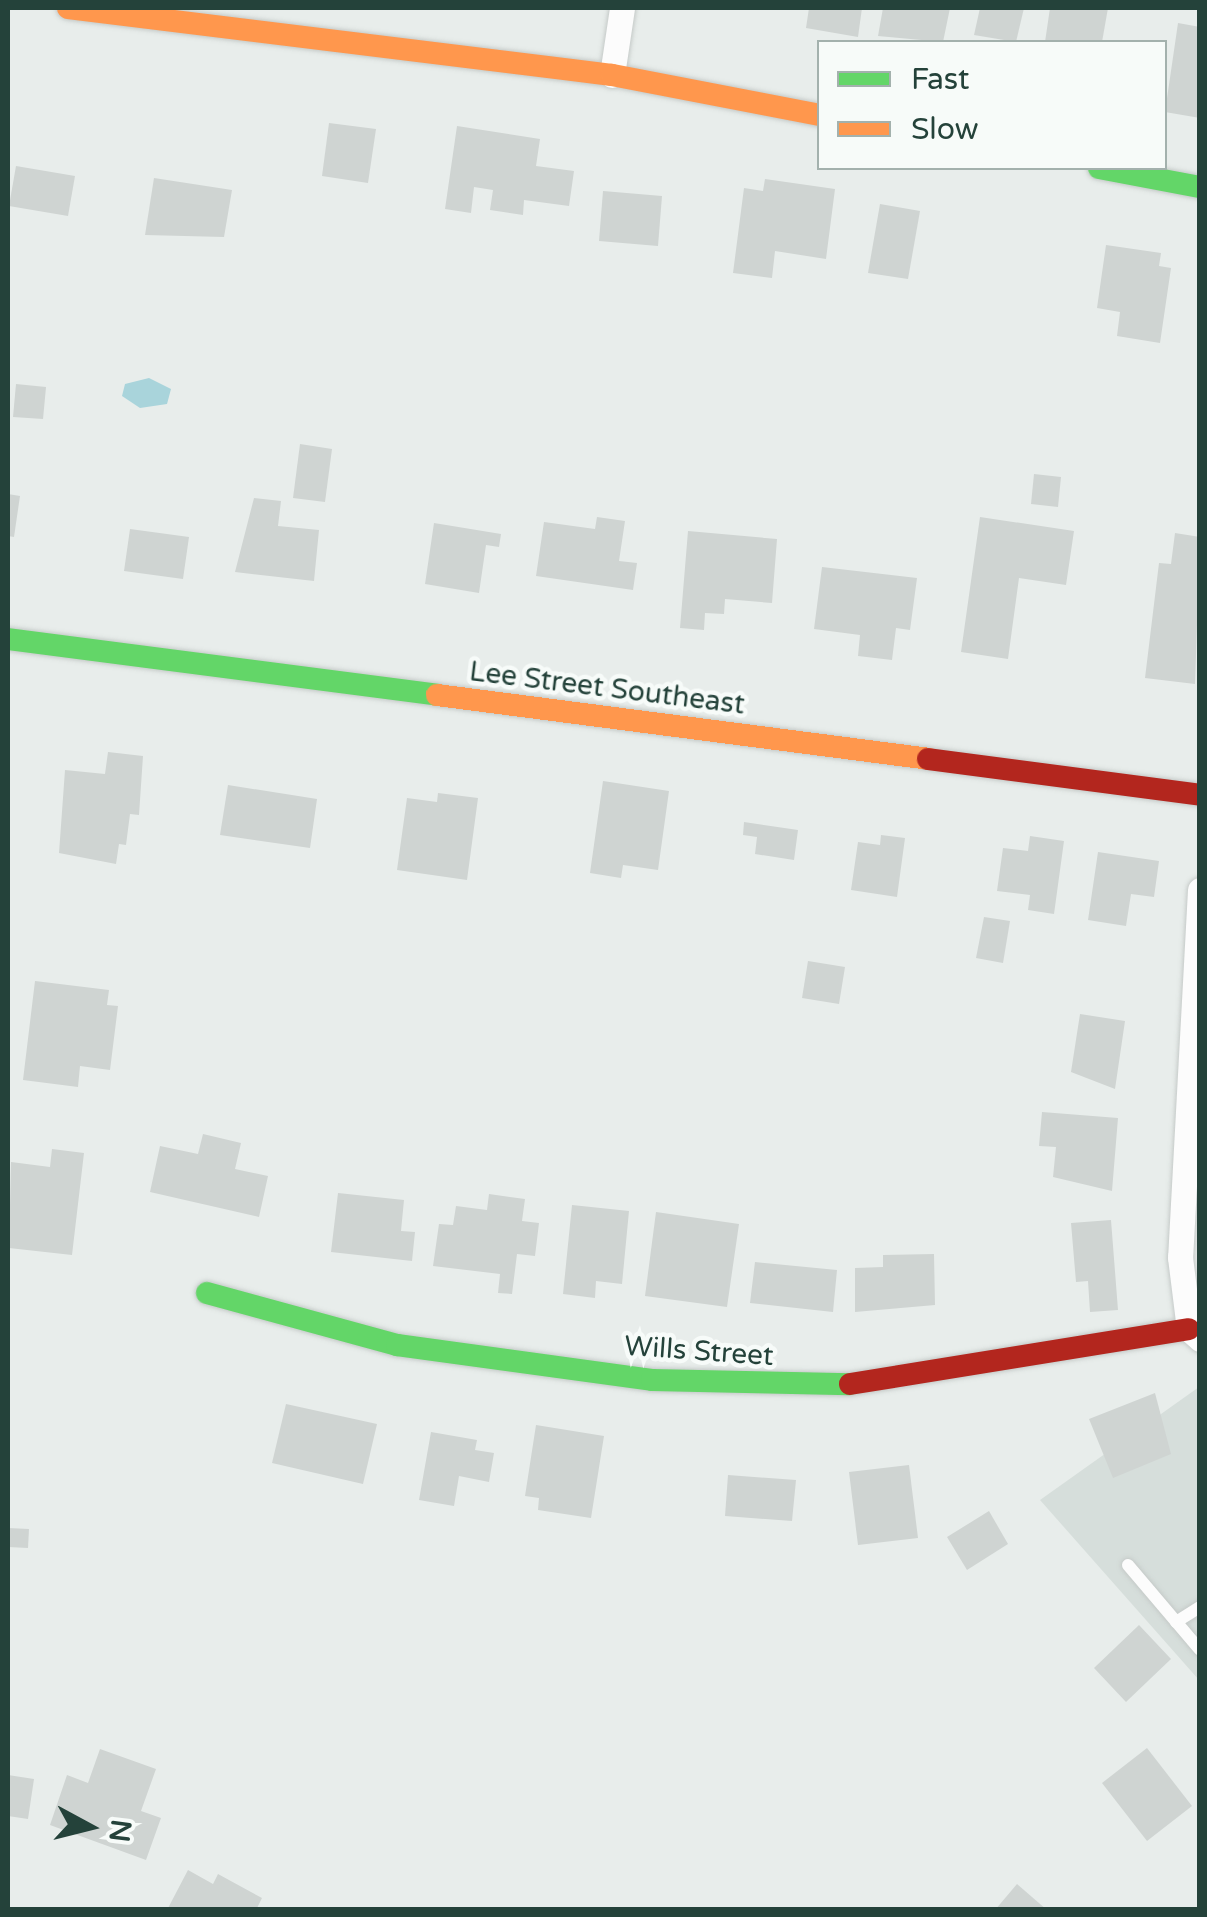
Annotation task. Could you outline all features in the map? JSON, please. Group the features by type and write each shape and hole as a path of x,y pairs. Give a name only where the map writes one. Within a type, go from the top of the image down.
{"street":[{"path":"68,8 612,75 817,114"},
{"path":"612,75 622,8"},
{"path":"1110,170 1200,186"},
{"name":"Lee Street Southeast","path":"8,639 1200,795"},
{"path":"1194,1334 1180,1257 1200,890"},
{"name":"Wills Street","path":"207,1294 397,1345 652,1380 812,1388 986,1369 1194,1334"}],"lane":[{"path":"1128,1565 1200,1650"},
{"path":"1176,1622 1200,1608"}],"shaded area":[{"path":"1199,1387 1199,1680 1040,1500"}],"water":[{"path":"149,378 171,389 167,404 140,408 122,396 125,384"}],"building":[{"path":"809,8 862,8 858,37 806,28"},
{"path":"883,8 950,8 943,40 878,36"},
{"path":"980,8 1024,8 1016,40 974,35"},
{"path":"1050,8 1108,8 1102,40 1045,40"},
{"path":"1178,23 1200,27 1200,118 1167,112"},
{"path":"329,123 376,129 368,183 322,176"},
{"path":"457,126 540,139 536,166 574,171 569,206 524,200 523,215 490,210 493,190 474,187 471,213 445,209"},
{"path":"16,166 75,176 68,216 9,206"},
{"path":"154,178 232,190 224,237 145,235"},
{"path":"765,179 835,189 826,259 775,251 772,278 733,273 744,188 763,191"},
{"path":"603,191 662,196 658,246 599,241"},
{"path":"880,204 920,211 908,279 868,273"},
{"path":"1106,245 1161,253 1159,266 1171,268 1160,343 1117,336 1120,312 1097,308"},
{"path":"16,384 46,387 43,419 13,417"},
{"path":"300,444 332,449 325,502 293,498"},
{"path":"1034,474 1061,477 1058,507 1031,504"},
{"path":"8,494 20,496 14,537 8,536"},
{"path":"254,498 281,501 278,526 319,530 314,581 235,572"},
{"path":"597,517 625,521 619,561 637,563 633,590 536,576 544,522 595,529"},
{"path":"980,517 1074,531 1066,585 1019,578 1008,659 961,652"},
{"path":"434,523 501,534 499,547 486,545 479,593 425,584"},
{"path":"130,529 189,537 183,579 124,571"},
{"path":"688,531 777,539 772,603 725,599 724,614 705,613 704,630 680,628"},
{"path":"1175,533 1200,537 1195,684 1145,678 1159,563 1171,564"},
{"path":"822,567 917,578 910,630 896,628 892,660 858,656 860,635 814,629"},
{"path":"108,752 143,756 139,815 130,814 126,845 119,844 116,864 59,853 65,770 105,774"},
{"path":"603,781 669,791 658,870 623,865 621,878 590,873"},
{"path":"228,785 317,799 310,848 220,835"},
{"path":"438,793 478,798 467,880 397,870 407,798 437,802"},
{"path":"744,822 798,830 794,860 755,854 757,837 743,835"},
{"path":"881,835 905,838 897,897 851,890 858,842 880,845"},
{"path":"1030,836 1064,841 1054,914 1028,910 1030,895 997,891 1003,848 1028,851"},
{"path":"1098,852 1159,861 1154,897 1131,894 1126,926 1088,920"},
{"path":"984,917 1010,921 1003,963 976,958"},
{"path":"808,961 845,967 839,1004 802,998"},
{"path":"35,981 109,990 107,1005 118,1006 110,1070 80,1066 78,1087 23,1080"},
{"path":"1080,1014 1125,1021 1115,1089 1071,1072"},
{"path":"1042,1112 1118,1118 1112,1191 1053,1177 1056,1147 1039,1146"},
{"path":"203,1134 241,1143 235,1169 268,1176 259,1217 150,1192 160,1146 198,1154"},
{"path":"52,1149 84,1153 72,1255 9,1248 11,1162 50,1167"},
{"path":"338,1193 404,1200 401,1231 415,1232 412,1261 331,1252"},
{"path":"489,1194 525,1199 522,1221 539,1223 535,1256 517,1254 512,1294 498,1293 500,1274 433,1266 439,1224 453,1225 456,1206 487,1210"},
{"path":"572,1205 629,1211 622,1284 596,1281 595,1298 563,1294"},
{"path":"656,1212 739,1224 727,1307 645,1296"},
{"path":"1111,1220 1118,1310 1090,1312 1088,1281 1076,1282 1071,1223"},
{"path":"934,1254 935,1305 855,1312 855,1268 883,1267 883,1255"},
{"path":"755,1262 837,1270 833,1312 750,1303"},
{"path":"1155,1393 1171,1454 1113,1478 1089,1419"},
{"path":"286,1404 377,1424 363,1484 272,1463"},
{"path":"536,1425 604,1436 591,1518 538,1510 539,1498 525,1496"},
{"path":"431,1432 477,1440 475,1450 494,1453 489,1482 459,1476 454,1506 419,1500"},
{"path":"909,1465 918,1538 858,1545 849,1472"},
{"path":"728,1475 796,1480 792,1521 725,1516"},
{"path":"989,1511 1008,1544 967,1570 947,1537"},
{"path":"8,1528 29,1529 28,1548 8,1547"},
{"path":"1139,1625 1171,1659 1126,1702 1094,1668"},
{"path":"1147,1748 1192,1806 1147,1841 1102,1783"},
{"path":"100,1749 156,1769 141,1811 161,1818 146,1860 50,1825 67,1775 88,1783"},
{"path":"8,1775 34,1779 28,1819 8,1816"},
{"path":"188,1870 213,1884 218,1874 262,1898 256,1910 167,1910"},
{"path":"1017,1884 1047,1910 995,1910"}],"traffic: fast":[{"path":"1110,170 1200,187"},
{"path":"8,639 437,695"},
{"path":"207,1293 397,1345 652,1380 850,1384"}],"traffic: slow":[{"path":"68,8 612,75 817,114"},
{"path":"437,695 928,759"}],"traffic: jam":[{"path":"928,759 1200,795"},
{"path":"850,1384 1189,1329"}]}
